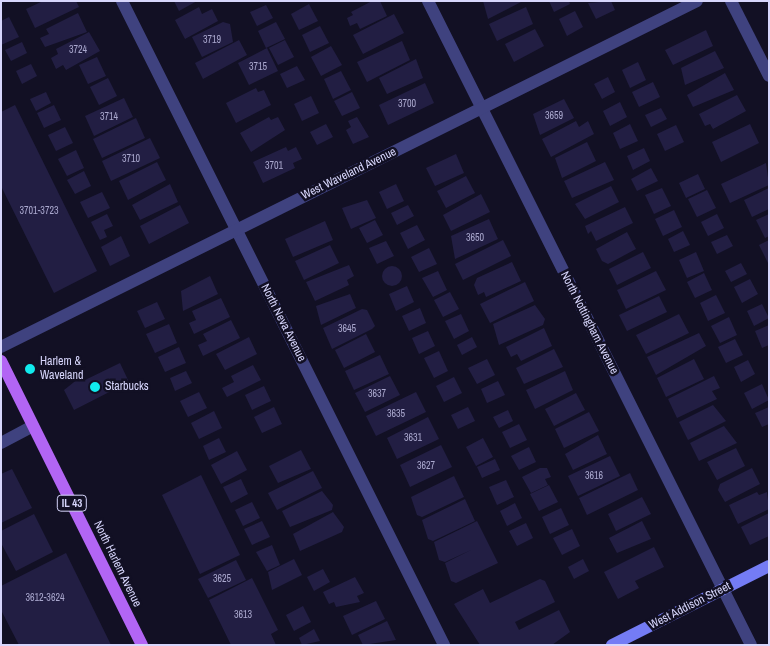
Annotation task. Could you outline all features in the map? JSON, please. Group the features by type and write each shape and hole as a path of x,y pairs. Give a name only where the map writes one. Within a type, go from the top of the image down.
{"main road":[{"name":"North Harlem Avenue","path":"1,361 142,645"}],"street":[{"name":"North Neva Avenue","path":"122,1 444,645"},
{"name":"North Nottingham Avenue","path":"428,1 751,645"},
{"name":"West Waveland Avenue","path":"1,347 697,1"},
{"path":"731,1 769,76"},
{"path":"1,443 33,426"},
{"name":"West Addison Street","path":"612,645 769,566"}],"building":[{"path":"43,1 76,1 79,7 35,28 26,9"},
{"path":"174,1 197,1 179,11"},
{"path":"372,1 380,1 387,16 360,29 357,23 350,26 347,18 353,15 351,12"},
{"path":"483,1 523,1 488,19"},
{"path":"549,1 569,1 570,4 554,12"},
{"path":"611,1 615,10 596,19 588,3"},
{"path":"309,4 318,21 299,30 291,14"},
{"path":"266,5 273,18 257,26 250,12"},
{"path":"199,7 202,14 212,9 218,21 185,39 175,20"},
{"path":"526,7 533,24 497,41 489,24"},
{"path":"575,11 583,27 567,36 559,19"},
{"path":"78,13 87,32 45,47 40,38 49,34 46,29"},
{"path":"394,14 404,33 363,54 353,35"},
{"path":"9,17 19,37 1,45 1,21"},
{"path":"223,22 230,24 233,42 202,57 192,37"},
{"path":"276,22 285,39 266,48 258,31"},
{"path":"320,26 329,43 310,52 302,35"},
{"path":"535,29 544,46 514,62 505,44"},
{"path":"706,30 713,46 673,65 665,50"},
{"path":"89,32 100,51 66,70 63,65 56,69 51,58 58,54 56,49"},
{"path":"239,40 247,55 203,79 195,63"},
{"path":"285,40 294,57 278,65 269,48"},
{"path":"402,41 410,60 367,82 357,62"},
{"path":"22,42 27,53 11,61 5,50"},
{"path":"331,46 342,65 321,76 311,57"},
{"path":"267,48 278,71 249,85 238,63"},
{"path":"715,51 724,68 685,85 681,68"},
{"path":"97,57 106,76 88,84 79,65"},
{"path":"416,59 423,78 387,94 379,78"},
{"path":"638,62 646,80 630,88 622,70"},
{"path":"31,64 37,76 22,84 16,71"},
{"path":"297,66 305,80 287,88 280,74"},
{"path":"341,71 351,90 333,99 324,79"},
{"path":"725,73 734,90 693,107 687,95"},
{"path":"608,77 615,92 602,99 594,84"},
{"path":"108,78 117,96 99,105 90,87"},
{"path":"653,82 660,97 639,107 632,92"},
{"path":"425,83 434,103 388,125 379,105"},
{"path":"256,88 258,92 264,90 271,105 236,123 226,103"},
{"path":"46,92 51,103 36,111 30,99"},
{"path":"352,92 360,108 342,116 334,101"},
{"path":"737,95 746,111 713,129 710,124 705,126 699,114"},
{"path":"311,96 319,113 302,121 294,104"},
{"path":"124,98 133,117 94,136 85,116"},
{"path":"564,99 574,118 540,135 533,114"},
{"path":"620,102 627,117 610,126 603,111"},
{"path":"15,105 97,271 54,293 1,186 1,112"},
{"path":"54,105 61,120 44,128 37,113"},
{"path":"661,108 667,119 651,127 645,115"},
{"path":"269,117 271,120 278,117 285,130 251,152 240,133"},
{"path":"357,117 369,137 353,144 346,130 351,127 348,121"},
{"path":"136,118 145,138 102,158 93,139"},
{"path":"576,121 579,127 588,121 594,134 551,157 542,139"},
{"path":"326,124 333,137 317,145 310,132"},
{"path":"630,124 638,141 620,149 613,133"},
{"path":"750,124 759,143 721,162 712,142"},
{"path":"676,125 684,142 665,151 657,134"},
{"path":"65,127 73,143 56,151 48,135"},
{"path":"150,138 160,158 111,181 102,161"},
{"path":"587,142 596,161 562,178 555,158"},
{"path":"286,147 288,151 296,147 302,159 293,163 295,168 263,183 253,162"},
{"path":"644,148 650,161 633,170 627,156"},
{"path":"76,150 84,168 67,176 58,159"},
{"path":"456,154 464,173 435,186 426,168"},
{"path":"157,162 166,180 128,200 119,181"},
{"path":"605,162 614,180 572,198 564,181"},
{"path":"766,163 769,185 730,203 721,184"},
{"path":"651,168 658,181 637,191 631,179"},
{"path":"84,171 91,186 75,194 67,180"},
{"path":"698,174 705,189 686,198 679,183"},
{"path":"466,176 475,193 446,208 437,191"},
{"path":"170,184 178,202 140,220 132,205"},
{"path":"396,184 404,201 387,209 379,192"},
{"path":"611,186 619,202 585,219 575,204"},
{"path":"662,188 671,206 654,214 645,195"},
{"path":"769,188 769,209 752,217 744,200"},
{"path":"707,190 716,208 697,217 688,199"},
{"path":"102,192 110,208 88,218 80,202"},
{"path":"481,194 490,212 451,231 443,215"},
{"path":"367,200 376,218 351,229 342,208"},
{"path":"180,205 189,223 149,244 140,226"},
{"path":"408,205 414,216 397,225 391,213"},
{"path":"625,207 633,223 596,241 591,231 588,234 585,226"},
{"path":"674,210 682,227 663,236 655,219"},
{"path":"107,214 113,226 104,230 107,237 100,240 91,222"},
{"path":"717,214 724,228 708,236 701,222"},
{"path":"769,214 769,236 765,238 756,220"},
{"path":"489,219 498,239 455,259 451,236"},
{"path":"375,220 383,235 367,243 359,228"},
{"path":"325,221 333,240 293,257 285,239"},
{"path":"417,225 425,240 408,249 400,233"},
{"path":"683,231 690,245 674,252 668,239"},
{"path":"627,232 636,249 608,264 602,261 596,249"},
{"path":"727,235 733,246 717,254 711,242"},
{"path":"121,236 130,256 110,266 101,247"},
{"path":"503,240 511,256 463,280 455,264"},
{"path":"769,240 769,265 759,245"},
{"path":"386,241 394,256 377,264 369,248"},
{"path":"330,245 339,263 304,280 295,261"},
{"path":"429,248 437,264 419,272 411,257"},
{"path":"643,252 651,268 617,285 609,269"},
{"path":"696,252 704,271 687,278 679,260"},
{"path":"512,262 521,281 486,297 484,292 478,295 474,285 477,278"},
{"path":"741,263 747,274 731,282 725,271"},
{"path":"349,265 354,276 347,280 349,285 315,301 306,282"},
{"path":"392,266 399,269 402,276 399,283 392,286 385,283 382,276 385,269"},
{"path":"438,271 447,290 433,297 422,278"},
{"path":"656,271 666,290 626,309 617,290"},
{"path":"704,273 712,290 695,298 687,282"},
{"path":"210,276 218,294 183,311 181,291"},
{"path":"750,279 758,294 742,303 734,287"},
{"path":"525,282 534,301 490,323 480,304"},
{"path":"407,286 414,302 396,311 389,294"},
{"path":"450,292 459,309 443,317 434,300"},
{"path":"350,294 356,308 321,325 316,306"},
{"path":"716,295 725,313 708,321 700,303"},
{"path":"659,296 667,312 627,331 619,315"},
{"path":"221,298 230,317 194,334 189,323 196,320 192,311"},
{"path":"157,302 165,319 145,328 137,311"},
{"path":"762,304 769,318 754,326 747,311"},
{"path":"535,305 545,319 543,325 499,345 493,324"},
{"path":"420,308 426,323 409,331 402,316"},
{"path":"362,309 367,310 375,326 332,349 323,328"},
{"path":"461,314 469,331 454,339 445,321"},
{"path":"679,314 689,333 646,354 636,335"},
{"path":"729,317 737,335 720,343 711,326"},
{"path":"231,320 240,338 203,356 198,345 207,341 203,334"},
{"path":"169,324 177,343 155,353 146,334"},
{"path":"769,325 769,345 762,348 755,331"},
{"path":"544,328 552,346 521,361 517,354 511,357 506,347"},
{"path":"428,331 435,346 419,354 412,338"},
{"path":"699,333 706,346 656,375 647,357"},
{"path":"366,334 375,352 344,368 335,350"},
{"path":"249,337 257,354 225,370 216,354"},
{"path":"472,337 477,347 462,355 457,345"},
{"path":"735,339 743,355 726,363 718,347"},
{"path":"179,347 186,363 165,372 158,357"},
{"path":"554,349 563,367 524,384 516,368"},
{"path":"439,351 448,371 434,378 424,358"},
{"path":"380,355 389,374 354,390 345,371"},
{"path":"487,359 495,375 477,384 468,368"},
{"path":"694,359 704,379 666,397 657,378"},
{"path":"748,360 755,374 741,382 734,367"},
{"name":"Starbucks","path":"120,363 129,382 74,410 64,390 83,375 85,380"},
{"path":"253,365 261,380 227,397 222,388 234,382 231,376"},
{"path":"186,371 192,383 175,391 170,378"},
{"path":"565,371 573,390 535,409 526,390"},
{"path":"390,376 400,395 365,412 355,393"},
{"path":"714,376 720,388 712,391 717,399 677,418 668,399"},
{"path":"454,377 462,393 444,402 436,386"},
{"path":"498,381 505,395 487,403 481,389"},
{"path":"762,384 769,400 752,409 744,393"},
{"path":"264,386 271,401 252,410 245,395"},
{"path":"199,392 207,408 188,417 180,401"},
{"path":"416,392 426,412 376,436 366,416"},
{"path":"576,393 585,410 554,426 545,409"},
{"path":"713,405 726,421 688,440 679,422"},
{"path":"274,407 282,424 262,433 254,417"},
{"path":"468,407 475,421 458,429 451,415"},
{"path":"769,407 769,424 762,427 755,413"},
{"path":"508,410 513,421 499,428 493,417"},
{"path":"214,411 222,428 199,439 191,423"},
{"path":"589,412 599,431 564,448 555,429"},
{"path":"428,417 439,439 397,459 387,438"},
{"path":"519,424 527,440 510,448 502,432"},
{"path":"724,426 737,443 699,461 690,443"},
{"path":"598,435 607,454 573,470 565,454"},
{"path":"219,438 226,452 209,460 203,446"},
{"path":"483,438 493,457 476,466 466,447"},
{"path":"441,445 452,467 410,487 400,465"},
{"path":"529,447 536,462 519,470 511,456"},
{"path":"736,448 745,466 717,480 707,462"},
{"path":"301,450 311,469 278,483 269,466"},
{"path":"237,451 247,470 221,484 211,465"},
{"path":"610,456 620,476 578,496 568,476"},
{"path":"495,459 500,470 482,478 477,467"},
{"path":"540,468 547,468 551,477 545,479 548,485 531,493 522,477"},
{"path":"752,468 760,484 725,502 718,490 720,484"},
{"path":"12,469 32,508 1,523 1,474"},
{"path":"313,471 322,488 277,510 268,493"},
{"path":"630,473 638,490 587,515 579,498"},
{"path":"201,475 240,555 200,574 162,495"},
{"path":"454,476 464,497 422,517 417,515 411,497"},
{"path":"241,479 248,494 231,503 223,487"},
{"path":"506,480 514,497 497,505 489,487"},
{"path":"549,485 558,502 539,511 530,494"},
{"path":"322,491 333,505 332,510 290,527 282,511"},
{"path":"757,492 759,495 767,492 769,509 738,524 729,505"},
{"path":"642,497 651,514 616,531 608,514"},
{"path":"465,499 475,521 433,541 428,539 422,520"},
{"path":"252,502 260,518 243,526 235,510"},
{"path":"515,503 522,518 507,526 500,511"},
{"path":"561,508 569,525 550,534 542,517"},
{"path":"333,512 344,527 342,532 300,551 293,534"},
{"path":"769,513 769,536 750,545 741,527"},
{"path":"34,514 53,552 16,571 1,543 1,531"},
{"path":"262,521 270,537 252,545 244,529"},
{"path":"477,521 498,563 456,583 451,581 445,563 471,550 445,562 439,560 434,542"},
{"path":"642,521 651,539 617,553 609,538"},
{"path":"526,523 533,538 517,546 509,531"},
{"path":"572,529 580,546 562,555 553,538"},
{"path":"272,545 280,565 267,571 256,552"},
{"path":"654,547 664,567 635,581 639,588 618,599 604,572"},
{"path":"66,553 111,645 19,645 1,610 1,586"},
{"path":"294,559 302,575 272,590 268,572"},
{"path":"583,559 589,571 574,579 568,567"},
{"path":"236,560 246,580 208,598 198,579"},
{"path":"323,569 330,582 314,591 307,577"},
{"path":"355,577 364,593 357,596 360,602 336,607 334,602 329,604 323,592"},
{"path":"252,578 278,630 271,634 276,645 231,645 209,600"},
{"path":"540,579 545,581 555,602 515,622 519,630 559,610 570,632 552,645 480,645 454,604 483,589 490,603"},
{"path":"376,601 385,619 352,635 343,616"},
{"path":"303,606 311,622 294,631 286,615"},
{"path":"387,621 396,640 363,645 358,635"},
{"path":"314,629 320,641 302,645 299,638"}],"place":[{"name":"Harlem & Waveland","path":"30,369"},
{"name":"Starbucks","path":"95,387"}]}
